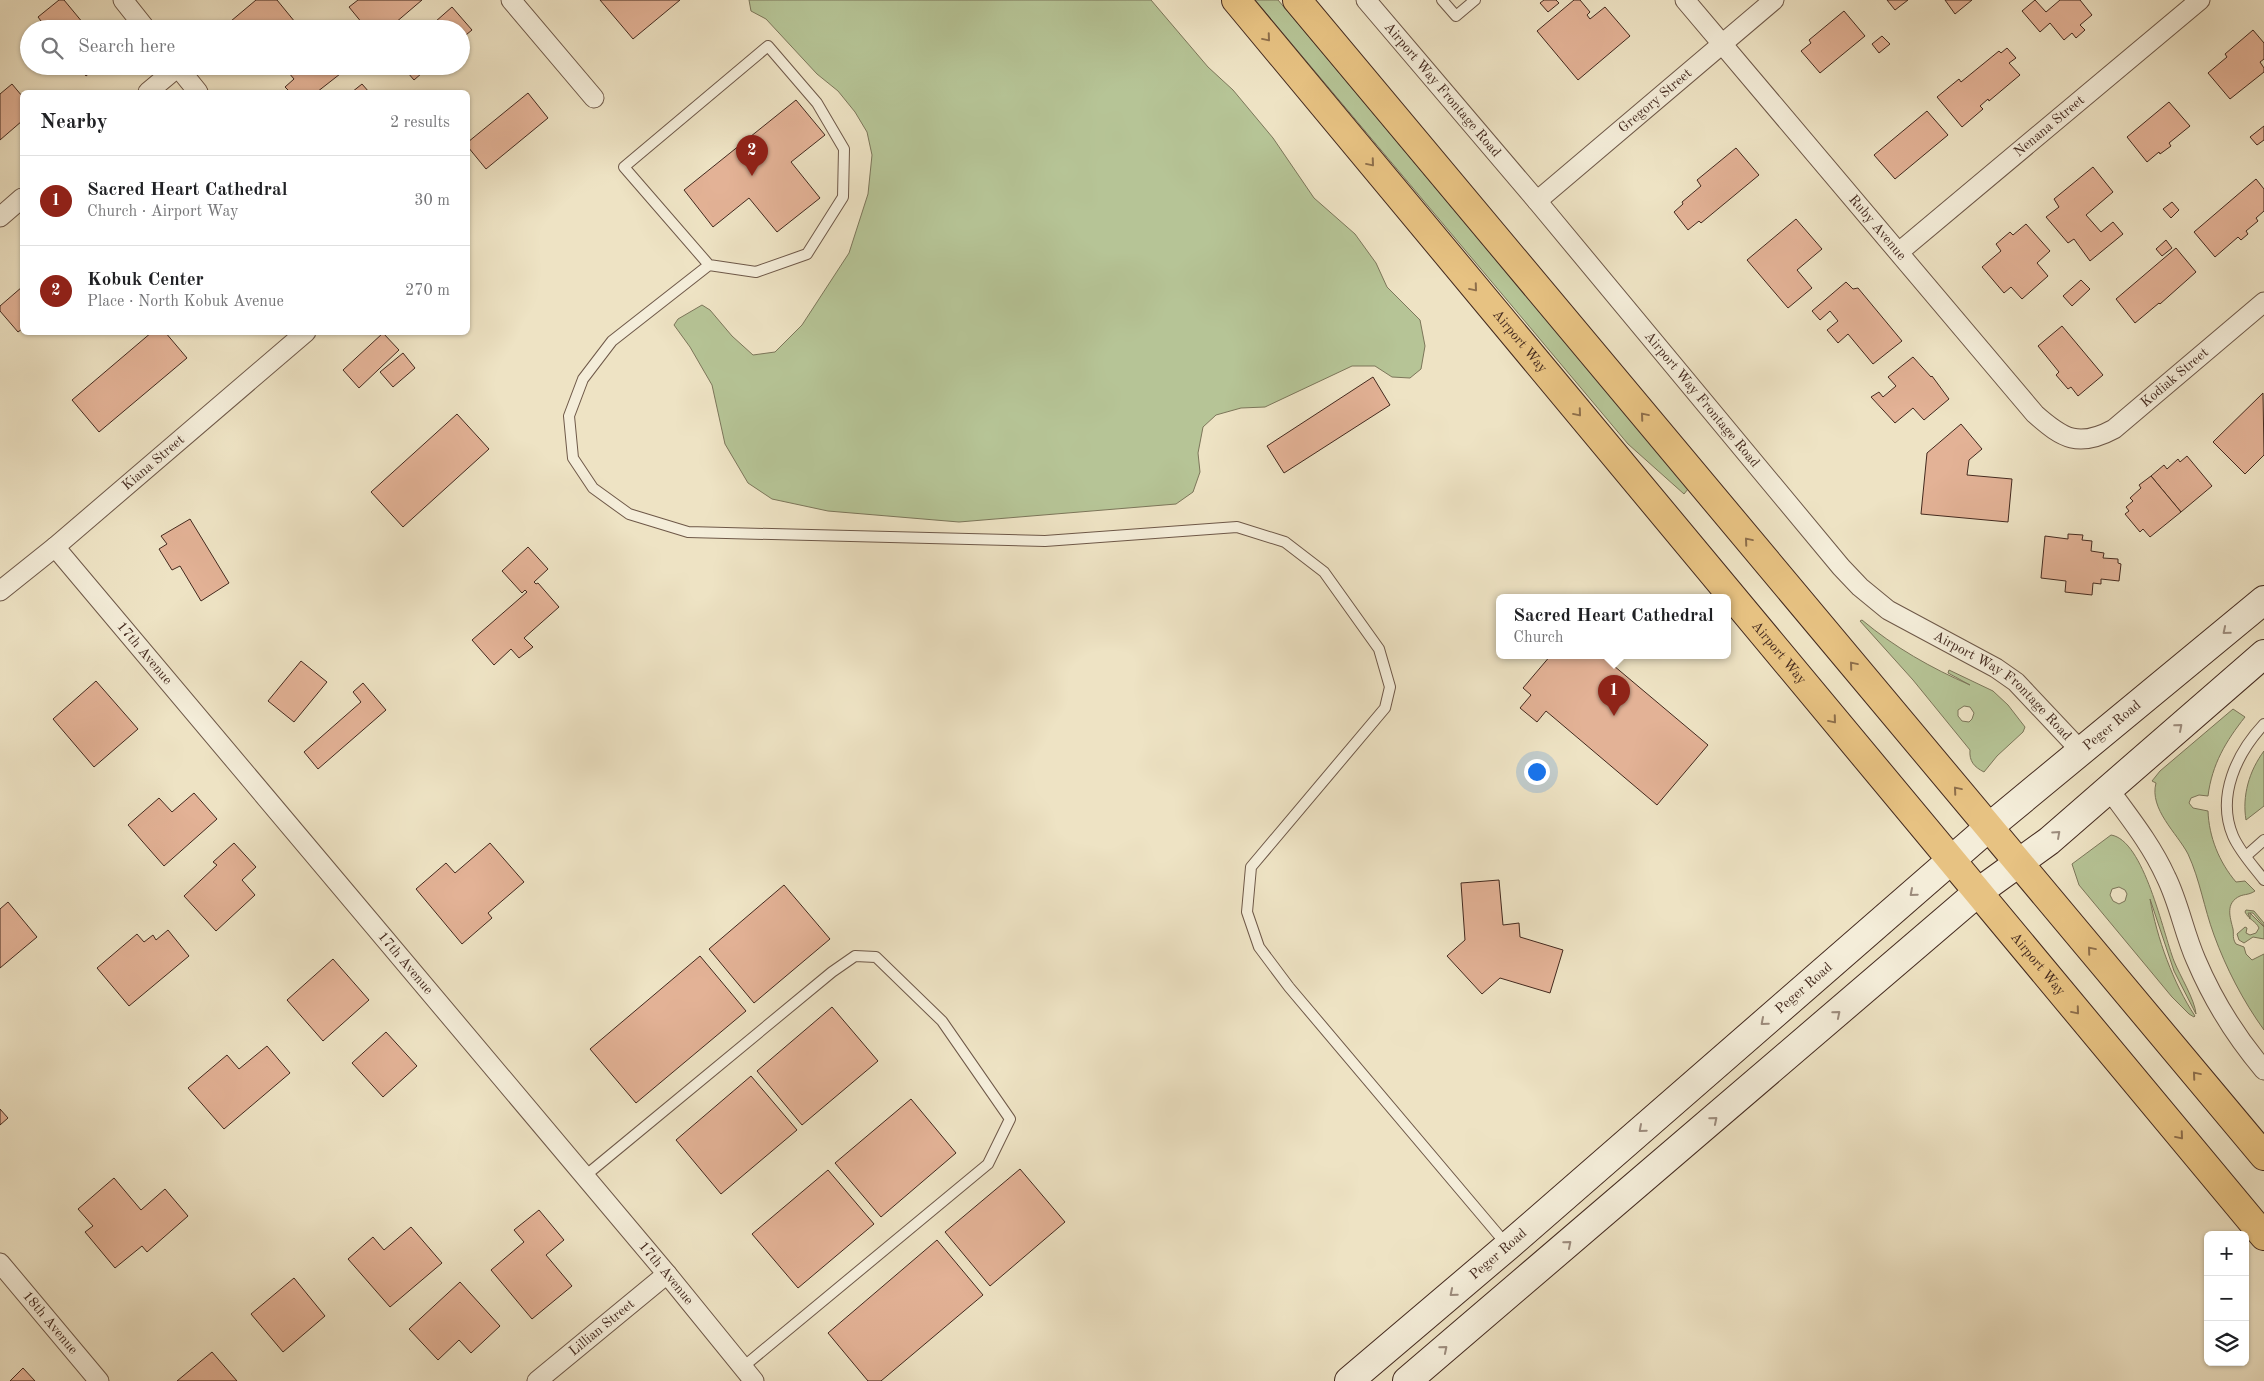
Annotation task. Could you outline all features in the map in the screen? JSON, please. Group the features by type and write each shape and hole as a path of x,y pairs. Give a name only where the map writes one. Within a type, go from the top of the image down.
{"main road":[{"name":"Airport Way","path":"1236,0 1729,594"},
{"path":"1297,0 2264,1156"},
{"name":"Airport Way","path":"1731,596 2264,1236"},
{"name":"Peger Road","path":"1349,1381 1508,1246 1950,860 2264,600"},
{"path":"1407,1381 1978,893 2049,841 2264,654"}],"street":[{"path":"123,0 139,20"},
{"path":"511,0 594,98"},
{"name":"Airport Way Frontage Road","path":"1366,0 1537,201 1841,567 1860,587 1888,610 1996,668 2016,682 2082,751"},
{"name":"Ruby Avenue","path":"1685,0 2035,414 2065,437 2079,441"},
{"name":"Gregory Street","path":"1537,201 1774,0"},
{"name":"Nenana Street","path":"1899,252 2200,0"},
{"path":"150,90 168,75"},
{"path":"184,75 196,90"},
{"path":"0,217 20,200"},
{"name":"Kodiak Street","path":"2079,441 2090,440 2114,429 2264,302"},
{"name":"Kiana Street","path":"0,591 55,548 303,335"},
{"name":"17th Avenue","path":"55,548 585,1176 748,1374"},
{"path":"2108,788 2157,858 2168,880 2196,960 2210,990 2226,1019 2264,1070"},
{"name":"18th Avenue","path":"0,1263 100,1381"},
{"name":"Lillian Street","path":"537,1381 667,1274"}],"lane":[{"path":"1442,0 1456,16 1475,0"},
{"path":"709,265 624,167 768,46 817,103 844,149 843,197 807,254 756,272 709,265 612,341 582,379 569,416 573,458 594,488 629,514 688,532 1045,541 1236,527 1286,542 1324,572 1379,649 1390,687 1385,708 1251,867 1247,912 1258,947 1289,987 1508,1246"},
{"path":"2264,724 2252,736 2234,768 2228,800 2228,818 2233,837 2264,880"},
{"path":"2246,856 2264,840"},
{"path":"585,1176 832,972 856,956 876,957 942,1021 1010,1119 988,1164 748,1374"}],"green space":[{"path":"749,0 1151,0 1208,67 1233,90 1273,138 1314,198 1355,234 1376,263 1387,287 1420,320 1425,346 1421,369 1410,378 1392,377 1375,366 1352,366 1265,407 1241,408 1216,415 1203,427 1198,453 1200,472 1193,492 1176,504 959,522 828,511 772,499 748,483 725,444 712,385 690,347 674,325 678,319 702,305 710,310 732,336 753,355 775,352 802,325 849,253 868,194 872,155 867,132 855,112 838,91 817,74 766,19 751,11"},
{"path":"1255,0 1278,0 1688,489 1684,494 1628,444"},
{"path":"1862,620 1900,648 1927,664 1970,685 1948,673 1949,670 1993,691 2008,705 2025,727 2023,732 1997,756 1984,772 1980,770 1971,760 1970,750 1913,680 1860,621","holes":["1964,706 1970,707 1974,713 1972,719 1969,722 1962,721 1958,716 1958,710"]},
{"path":"2233,709 2245,717 2216,763 2208,796 2199,795 2191,798 2189,803 2193,808 2208,811 2210,830 2220,858 2236,882 2245,881 2255,891 2235,899 2230,906 2230,915 2236,944 2244,947 2246,954 2252,960 2264,954 2264,1030 2242,996 2224,960 2188,854 2160,811 2156,802 2156,783 2152,781 2160,771"},
{"path":"2264,751 2264,806 2246,820 2245,802 2248,784 2254,767"},
{"path":"2111,835 2123,841 2133,853 2151,889 2174,961 2190,995 2196,1014 2174,971 2150,899 2167,960 2194,1017 2172,997 2079,885 2072,864","holes":["2119,887 2125,890 2127,894 2125,901 2119,904 2113,901 2110,895 2112,889"]},
{"path":"2246,910 2254,911 2264,923 2264,926 2253,913 2248,913 2250,918 2245,912"},
{"path":"2250,913 2264,927 2264,939 2253,937 2244,943 2239,940 2237,934 2245,927 2247,928 2246,933 2250,935 2256,933 2259,928 2250,918"}],"building":[{"path":"59,0 64,0 81,20 40,20 38,17"},
{"path":"256,0 277,0 293,20 232,20"},
{"path":"358,0 422,0 399,20 360,20 349,7"},
{"path":"600,0 680,0 633,39"},
{"path":"1544,0 1556,0 1559,3 1548,12 1540,3"},
{"path":"1574,0 1580,0 1590,12 1587,15 1590,19 1605,7 1630,36 1578,80 1537,31"},
{"path":"1887,0 1908,0 1895,10"},
{"path":"1945,0 1972,0 1955,14"},
{"path":"2035,0 2046,12 2060,0 2080,0 2092,15 2080,25 2085,30 2076,38 2072,33 2064,40 2050,23 2040,32 2022,11"},
{"path":"452,7 463,20 437,20"},
{"path":"1844,11 1865,36 1820,73 1801,51 1811,43 1809,40"},
{"path":"2253,30 2264,43 2264,59 2260,62 2264,72 2230,99 2208,73 2227,57 2225,54"},
{"path":"1882,36 1890,44 1879,53 1872,44"},
{"path":"2007,48 2016,58 2009,63 2020,75 1989,101 1988,99 1980,106 1983,109 1962,127 1937,97 1959,79 1961,82 1999,51 2001,53"},
{"path":"291,75 339,75 320,90 288,90 285,87 294,79"},
{"path":"410,75 420,75 414,80"},
{"path":"12,84 20,94 20,123 0,140 0,94"},
{"path":"362,84 367,90 354,90"},
{"path":"528,93 548,118 486,169 470,149 470,140"},
{"path":"796,100 825,135 791,162 820,198 777,232 749,198 713,227 684,190"},
{"path":"2169,102 2190,126 2169,143 2171,146 2160,154 2159,152 2147,162 2127,137"},
{"path":"1927,111 1948,135 1895,179 1874,155"},
{"path":"2264,126 2264,140 2257,145 2250,137"},
{"path":"1736,148 1759,175 1701,223 1699,221 1688,230 1674,212 1683,204 1682,202 1701,186 1697,180"},
{"path":"2093,167 2113,192 2086,215 2101,232 2113,222 2123,234 2090,261 2074,239 2068,243 2046,217 2059,207 2054,199"},
{"path":"2256,179 2264,189 2264,211 2256,218 2258,221 2246,231 2248,234 2241,240 2238,237 2215,257 2194,232"},
{"path":"2172,202 2179,210 2171,218 2163,209"},
{"path":"1796,219 1822,249 1797,270 1812,288 1788,308 1747,260"},
{"path":"2026,224 2050,251 2037,263 2048,276 2022,299 2011,287 2004,293 1982,267 2001,251 1996,244 2010,232 2013,235"},
{"path":"2166,240 2172,248 2162,256 2156,249"},
{"path":"2176,248 2196,272 2135,323 2116,299"},
{"path":"2081,280 2090,289 2072,306 2063,296"},
{"path":"1846,282 1853,289 1858,288 1902,341 1873,364 1848,334 1838,343 1827,330 1838,321 1830,311 1820,320 1812,311"},
{"path":"20,289 20,330 18,332 0,311 0,306"},
{"path":"2062,326 2103,375 2078,396 2071,387 2068,389 2056,375 2059,372 2038,346"},
{"path":"148,335 168,335 187,358 99,432 72,400"},
{"path":"381,335 385,335 399,350 359,388 343,370"},
{"path":"403,353 415,368 393,387 380,372"},
{"path":"1913,357 1932,376 1949,399 1924,420 1913,408 1895,423 1871,397 1879,392 1883,397 1896,386 1888,377"},
{"path":"1373,377 1390,405 1284,473 1267,446"},
{"path":"2263,393 2264,455 2245,474 2213,442"},
{"path":"457,414 489,449 403,527 371,492"},
{"path":"1961,424 1982,449 1969,460 1967,475 2012,479 2008,522 1921,514 1927,453"},
{"path":"2187,456 2212,486 2181,512 2151,476 2164,465 2167,469 2178,459 2180,462"},
{"path":"2151,476 2181,512 2150,537 2143,529 2140,532 2125,514 2129,511 2126,507 2133,501 2130,498 2141,488 2139,485"},
{"path":"190,519 229,583 201,601 180,566 172,570 159,549 167,544 161,536"},
{"path":"2068,534 2083,535 2082,540 2092,541 2091,551 2104,553 2103,558 2118,559 2118,563 2121,564 2119,581 2101,579 2101,584 2093,583 2092,595 2065,592 2066,581 2041,578 2045,536 2068,539"},
{"path":"528,547 548,569 534,582 538,583 559,607 524,638 533,647 519,658 511,649 494,665 472,640 527,592 525,590 522,593 502,571"},
{"path":"1548,659 1606,659 1708,745 1657,805 1546,711 1537,722 1520,708 1531,695 1523,688"},
{"path":"301,661 327,682 294,722 268,701"},
{"path":"96,681 138,729 94,767 53,719"},
{"path":"363,683 386,710 318,769 304,752 361,702 353,692"},
{"path":"194,793 217,819 164,866 128,825 159,798 172,812"},
{"path":"234,843 256,867 242,880 255,895 216,931 184,896 217,865 213,862"},
{"path":"490,843 524,882 488,913 492,918 462,944 416,889 446,863 455,873"},
{"path":"1499,880 1503,925 1519,923 1520,937 1563,950 1550,993 1500,978 1482,994 1447,956 1465,940 1461,883"},
{"path":"784,885 830,939 754,1003 709,949"},
{"path":"8,902 37,937 0,968 0,909"},
{"path":"168,930 189,956 129,1006 97,968 137,934 144,942 153,935 156,940"},
{"path":"700,956 746,1011 636,1103 590,1049"},
{"path":"333,959 369,1000 323,1041 287,1000"},
{"path":"832,1007 878,1061 802,1125 757,1071"},
{"path":"386,1032 417,1066 383,1097 352,1063"},
{"path":"267,1046 290,1073 224,1129 188,1088 227,1055 239,1069"},
{"path":"751,1076 797,1130 721,1194 676,1140"},
{"path":"911,1099 956,1153 881,1217 835,1163"},
{"path":"0,1109 8,1118 0,1125"},
{"path":"1020,1169 1065,1222 990,1286 945,1232"},
{"path":"828,1170 874,1224 798,1288 752,1234"},
{"path":"114,1178 141,1210 165,1189 188,1216 147,1252 142,1246 115,1268 85,1232 93,1226 78,1209"},
{"path":"539,1210 564,1240 546,1255 572,1286 532,1319 491,1270 524,1242 514,1230"},
{"path":"411,1227 442,1263 390,1307 348,1259 373,1237 384,1250"},
{"path":"937,1240 983,1295 881,1381 868,1381 828,1333"},
{"path":"294,1278 325,1316 283,1352 251,1314"},
{"path":"460,1282 500,1326 471,1353 459,1340 438,1360 409,1329"},
{"path":"212,1352 237,1381 177,1381"},
{"path":"23,1368 35,1381 10,1381"}],"place":[{"name":"Kobuk Center","path":"752,176"},
{"name":"Sacred Heart Cathedral","path":"1614,716"}]}
